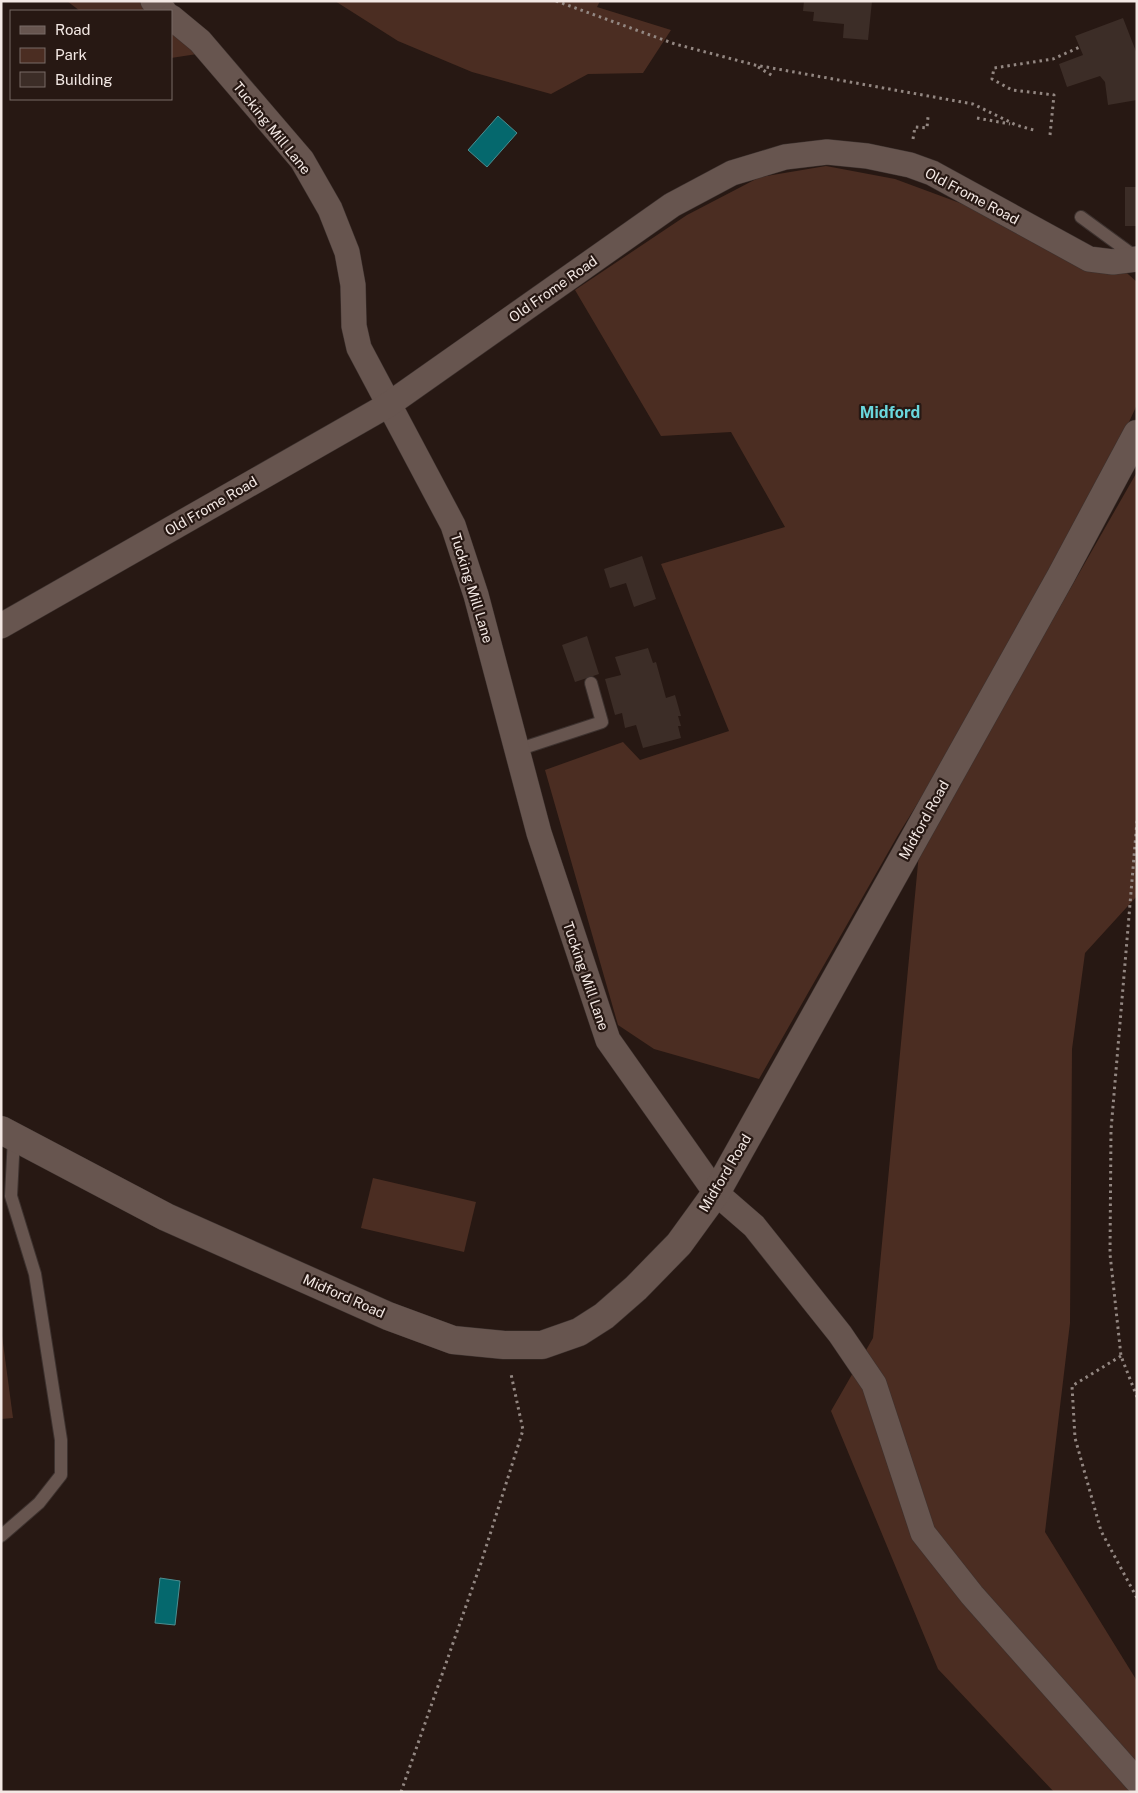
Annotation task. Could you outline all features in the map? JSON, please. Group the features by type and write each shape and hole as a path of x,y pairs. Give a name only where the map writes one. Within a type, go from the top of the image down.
{"main road":[{"name":"Midford Road","path":"8,1133 166,1218 388,1316 453,1340 504,1345 542,1345 579,1332 604,1316 636,1288 679,1244 716,1193 1061,576 1137,434"}],"street":[{"path":"153,1 163,10"},
{"name":"Tucking Mill Lane","path":"172,18 200,42 302,160 330,209 347,252 353,285 354,326 358,348 453,524 476,595 539,833 608,1040 716,1193 754,1226 840,1334 874,1384 923,1533 972,1595 1137,1782"},
{"name":"Old Frome Road","path":"1,626 388,405 672,205 732,173 785,156 827,152 867,156 910,165 932,173 1089,259 1113,262 1137,258"}],"lane":[{"path":"1081,217 1137,258"},
{"path":"517,750 602,722 591,683"},
{"path":"1,1536 38,1503 61,1475 61,1440 35,1274 11,1196 8,1133"}],"path":[{"path":"556,1 675,44 755,65 973,104 1037,132"},
{"path":"1050,135 1054,95 1012,90 992,79 994,68 1053,59 1080,47"},
{"path":"755,65 773,76"},
{"path":"977,118 1016,124"},
{"path":"1137,820 1111,1130 1110,1254 1121,1356 1137,1397"},
{"path":"401,1792 481,1563 523,1430 517,1393 504,1345"},
{"path":"1121,1356 1072,1386 1075,1438 1102,1531 1137,1598"}],"green space":[{"path":"67,1 142,1 155,10 79,10"},
{"path":"335,1 600,1 597,7 671,30 643,73 588,74 551,94 472,72 398,41"},
{"path":"172,24 210,52 172,58"},
{"path":"826,166 895,179 1111,259 1137,282 1137,404 1057,578 898,835 759,1079 654,1049 618,1025 545,770 623,742 640,760 729,731 661,564 785,527 731,432 661,436 575,290 687,215 760,177"},
{"path":"1137,472 1137,896 1085,953 1072,1049 1070,1323 1045,1532 1137,1681 1137,1792 1054,1792 938,1669 831,1411 873,1338 919,853"},
{"path":"373,1178 476,1202 464,1252 361,1228"},
{"path":"1,1328 13,1418 1,1419"}],"water":[{"path":"498,116 517,133 487,167 468,150"},
{"path":"160,1578 180,1581 175,1625 155,1623"}],"building":[{"path":"804,1 872,1 868,40 843,38 844,24 813,21 814,12 803,11"},
{"path":"1123,18 1137,54 1137,100 1108,105 1105,82 1100,76 1067,87 1059,64 1083,55 1075,36"},
{"path":"1125,187 1137,187 1137,226 1125,226"},
{"path":"642,556 656,599 634,607 626,583 610,588 604,569"},
{"path":"587,636 599,674 575,682 562,645"},
{"path":"648,648 653,663 656,662 666,698 675,695 681,716 678,716 681,726 678,726 681,738 643,748 636,725 625,728 622,713 615,715 605,679 621,675 615,657"}],"district":[{"name":"Midford","path":"890,412"}]}
